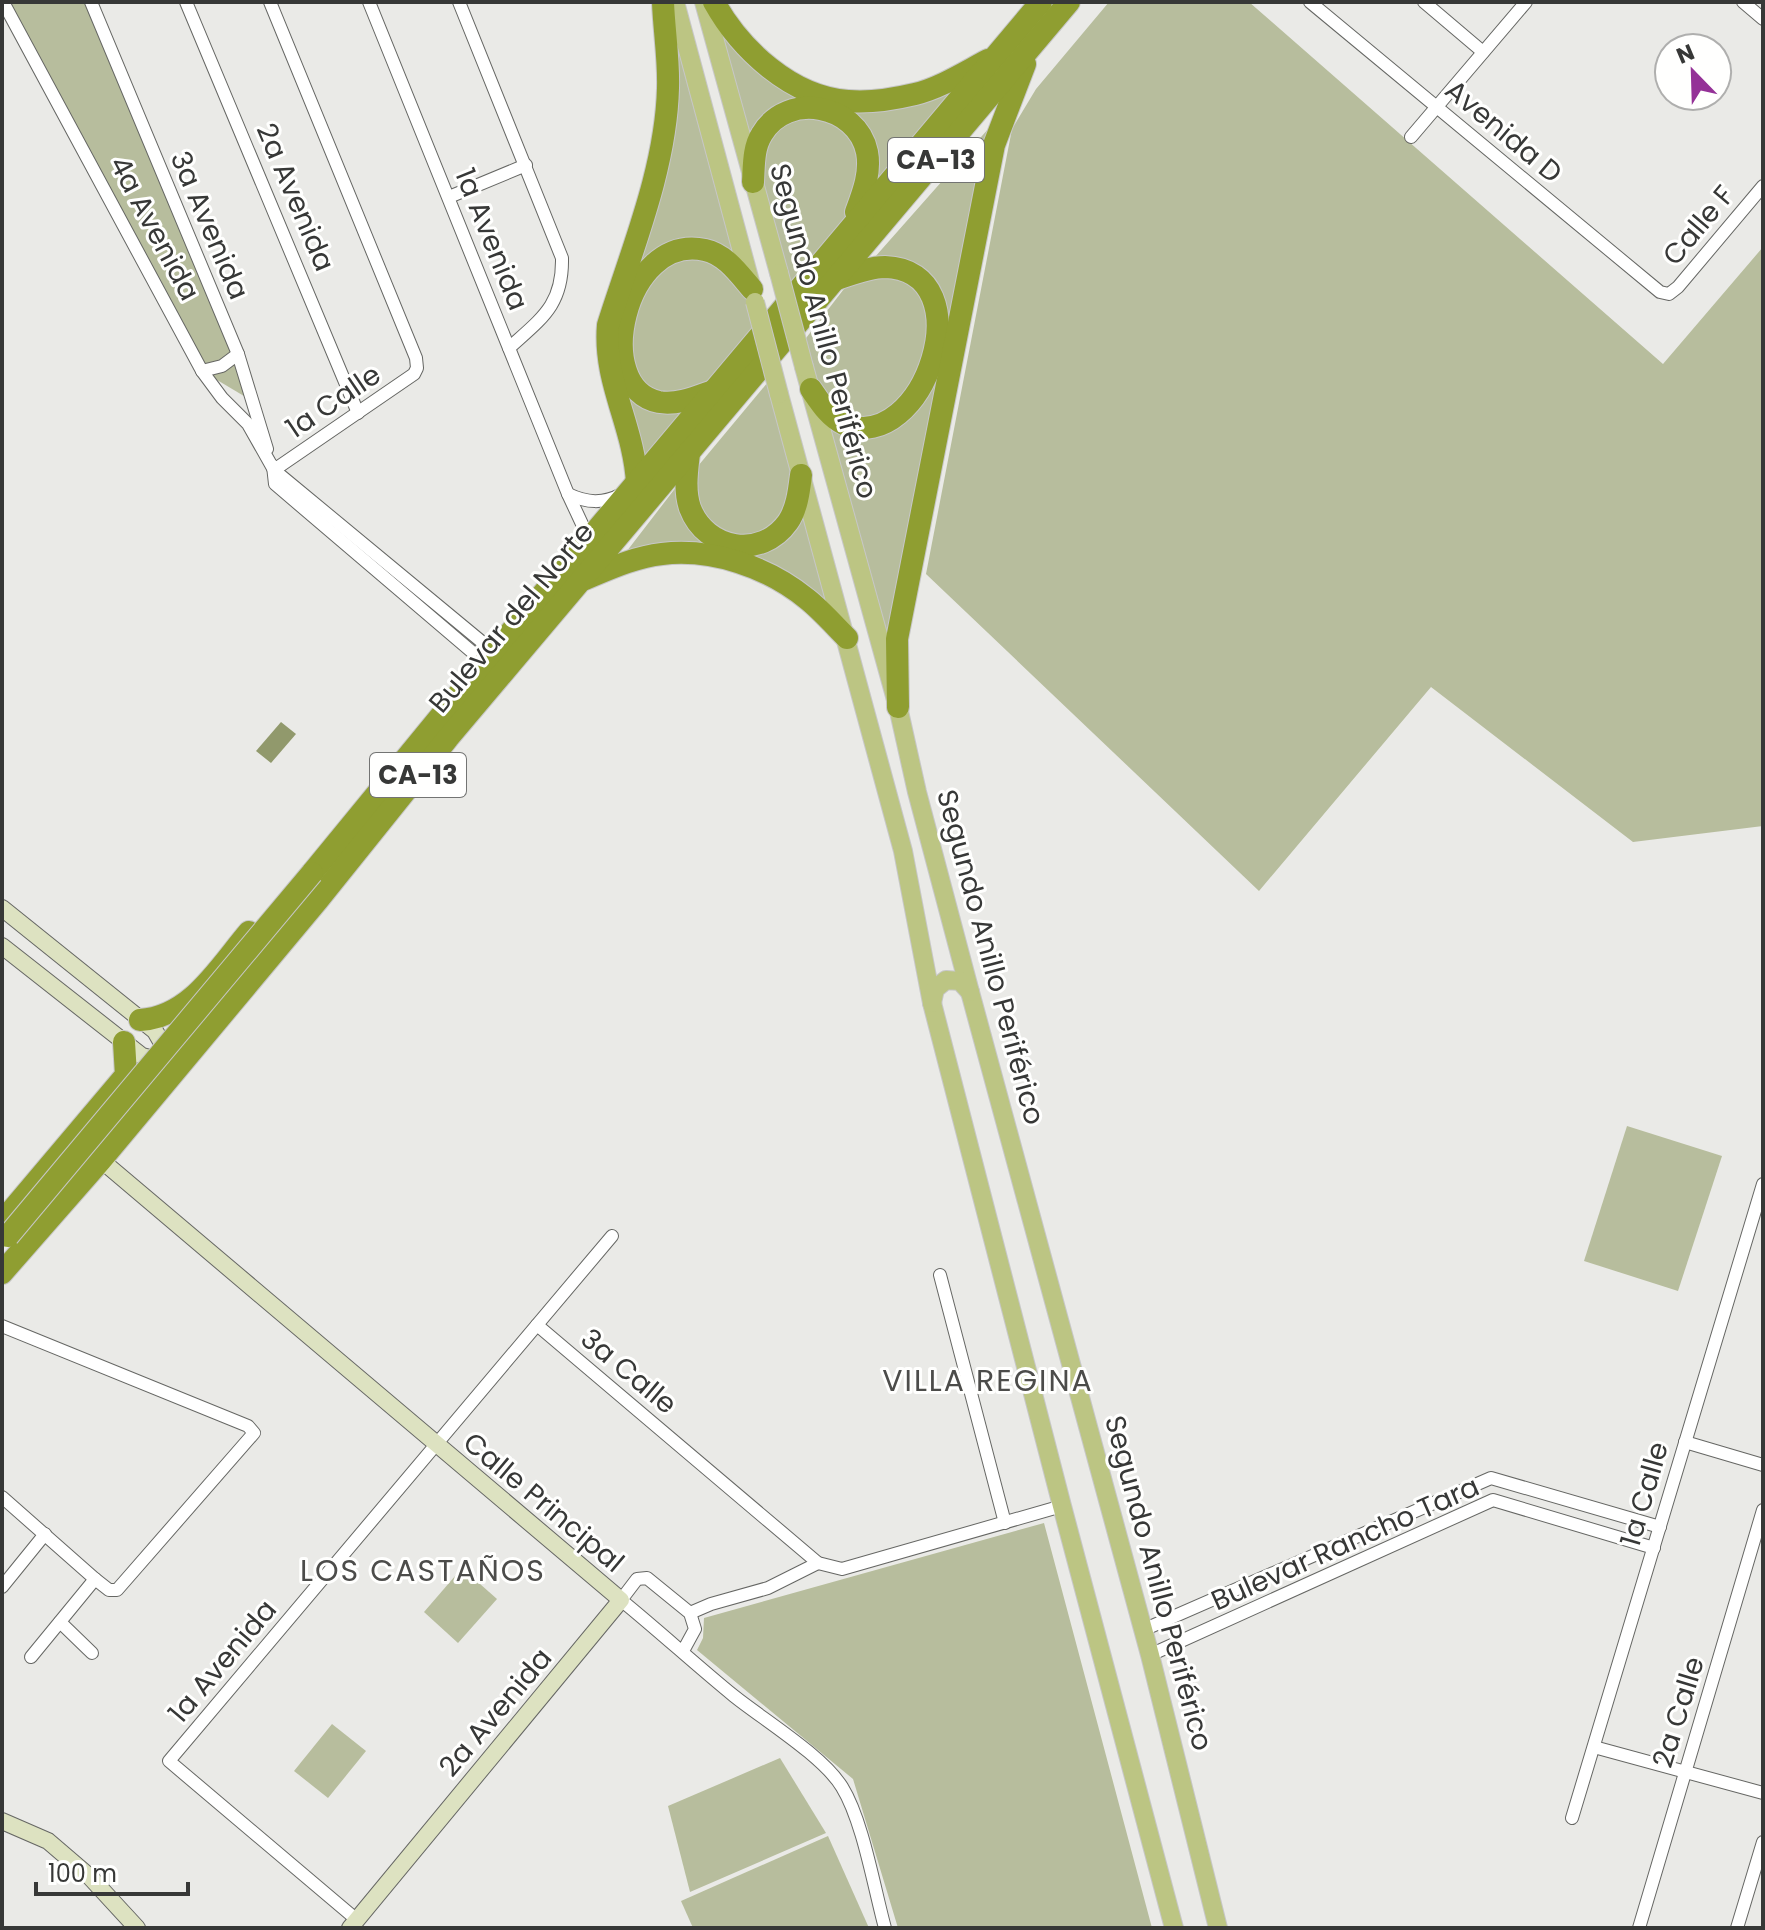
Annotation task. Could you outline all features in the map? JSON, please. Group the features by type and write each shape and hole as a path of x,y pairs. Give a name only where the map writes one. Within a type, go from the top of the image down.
{"highway":[{"path":"634,487 636,456 608,369 606,347 608,325 658,158 668,88 663,2"},
{"path":"714,2 744,44 764,64 801,88 846,101 918,93 996,56"},
{"name":"Bulevar del Norte","path":"4,1234 318,866 1041,2"},
{"name":"Bulevar del Norte","path":"5,1270 101,1160 448,738 1069,2"},
{"path":"898,707 897,639 994,145 1036,41"},
{"path":"753,182 755,150 761,134 771,121 785,112 803,108 820,107 835,112 862,138 867,152 865,188 850,228"},
{"path":"714,390 681,402 657,402 639,392 627,374 621,349 623,321 630,299 642,277 656,262 673,252 688,249 706,250 719,256 734,268 754,295"},
{"path":"808,378 828,413 845,424 865,427 884,422 902,410 918,394 930,369 936,335 936,309 931,292 920,278 906,270 882,267 836,279"},
{"path":"689,453 687,490 690,507 699,524 713,539 736,547 755,545 776,535 789,521 798,499 801,475"},
{"path":"580,581 629,562 662,554 701,555 741,562 775,578 807,599 847,638"},
{"path":"140,1020 161,1017 188,1003 298,874 318,866"},
{"path":"5,1270 11,1256 154,1083 303,910 311,907"},
{"path":"173,1012 170,1028 174,1038 184,1041 193,1039"},
{"path":"124,1042 126,1075"},
{"path":"4,1234 126,1075 142,1066 151,1072 154,1083"}],"main road":[{"name":"Segundo Anillo Periférico","path":"675,2 903,851 932,1003 1174,1928"},
{"name":"Segundo Anillo Periférico","path":"704,2 898,707 970,992 1150,1655 1218,1928"},
{"path":"932,1003 935,989 946,980 960,981 970,992"}],"street":[{"name":"4a Avenida","path":"3,2 202,371 222,398 248,424 274,470"},
{"name":"3a Avenida","path":"91,2 238,354 274,470"},
{"name":"2a Avenida","path":"186,2 358,413"},
{"name":"1a Calle","path":"270,2 416,358 417,368 414,374 274,470"},
{"name":"1a Avenida","path":"369,2 589,539"},
{"path":"459,2 562,258 563,281 558,296 540,319 509,348"},
{"name":"Avenida D","path":"1310,2 1660,292 1669,294"},
{"path":"1424,2 1483,52"},
{"path":"1411,137 1526,2"},
{"path":"1743,2 1763,19"},
{"path":"449,197 526,165"},
{"name":"Calle F","path":"1669,294 1763,186"},
{"path":"202,371 222,366 238,354"},
{"path":"274,470 489,658"},
{"path":"568,494 583,501 599,502 634,487"},
{"path":"2,908 160,1036 172,1063"},
{"path":"2,946 142,1056 172,1063"},
{"name":"Calle Principal","path":"101,1160 730,1693 834,1775 852,1806 885,1928"},
{"name":"1a Calle","path":"1572,1818 1763,1184"},
{"name":"1a Avenida","path":"358,1925 169,1761 612,1236"},
{"path":"940,1275 1005,1523"},
{"name":"3a Calle","path":"537,1325 824,1566"},
{"path":"2,1326 248,1426 254,1433 117,1590 109,1590 95,1579 2,1497"},
{"path":"1685,1442 1763,1465"},
{"name":"Bulevar Rancho Tara","path":"1143,1630 1491,1478 1660,1527"},
{"path":"1456,1491 1465,1511"},
{"name":"Bulevar Rancho Tara","path":"1150,1655 1493,1500 1654,1548"},
{"path":"683,1651 695,1629 690,1613 711,1604 768,1588 824,1566 842,1569 1062,1506"},
{"name":"2a Calle","path":"1639,1928 1763,1510"},
{"path":"2,1587 45,1534"},
{"name":"2a Avenida","path":"358,1925 637,1579 647,1578 690,1613"},
{"path":"31,1657 95,1579"},
{"path":"60,1622 92,1653"},
{"path":"1594,1747 1763,1793"},
{"path":"2,1821 48,1841 90,1877 137,1928"},
{"path":"1737,1928 1763,1842"}],"shaded area":[{"path":"5,2 91,2 254,402 202,371"},
{"path":"1109,2 1249,2 1663,364 1763,247 1763,826 1633,842 1431,687 1259,891 926,574 1012,129 1036,89"},
{"path":"717,24 756,63 851,106 974,72 865,201 870,145 813,103 752,147"},
{"path":"677,33 739,267 703,245 629,290 637,396 695,401 640,466 613,369"},
{"path":"832,115 862,152 848,219 788,290 757,180 760,149 781,120"},
{"path":"997,119 891,668 835,458 829,421 842,428 916,404 938,295 867,266"},
{"path":"705,254 744,288 754,329 706,387 679,398 642,388 627,338 628,321 659,265"},
{"path":"857,272 904,275 931,309 924,368 882,417 848,419 817,390 803,342"},
{"path":"768,382 795,482 774,532 737,543 703,521 693,472"},
{"path":"680,482 682,496 743,552 802,503 834,621 746,559 620,560"},
{"path":"281,722 296,734 271,763 256,751"},
{"path":"1627,1126 1722,1156 1678,1291 1584,1261"},
{"path":"1044,1523 1152,1928 898,1928 853,1779 697,1650 703,1638 704,1618"},
{"path":"462,1568 497,1599 458,1643 424,1612"},
{"path":"332,1724 366,1751 328,1798 294,1771"},
{"path":"780,1758 826,1833 690,1892 668,1806"},
{"path":"828,1836 869,1928 693,1928 681,1901"}],"district":[{"name":"VILLA REGINA","path":"988,1381"},
{"name":"LOS CASTAÑOS","path":"423,1571"}]}
